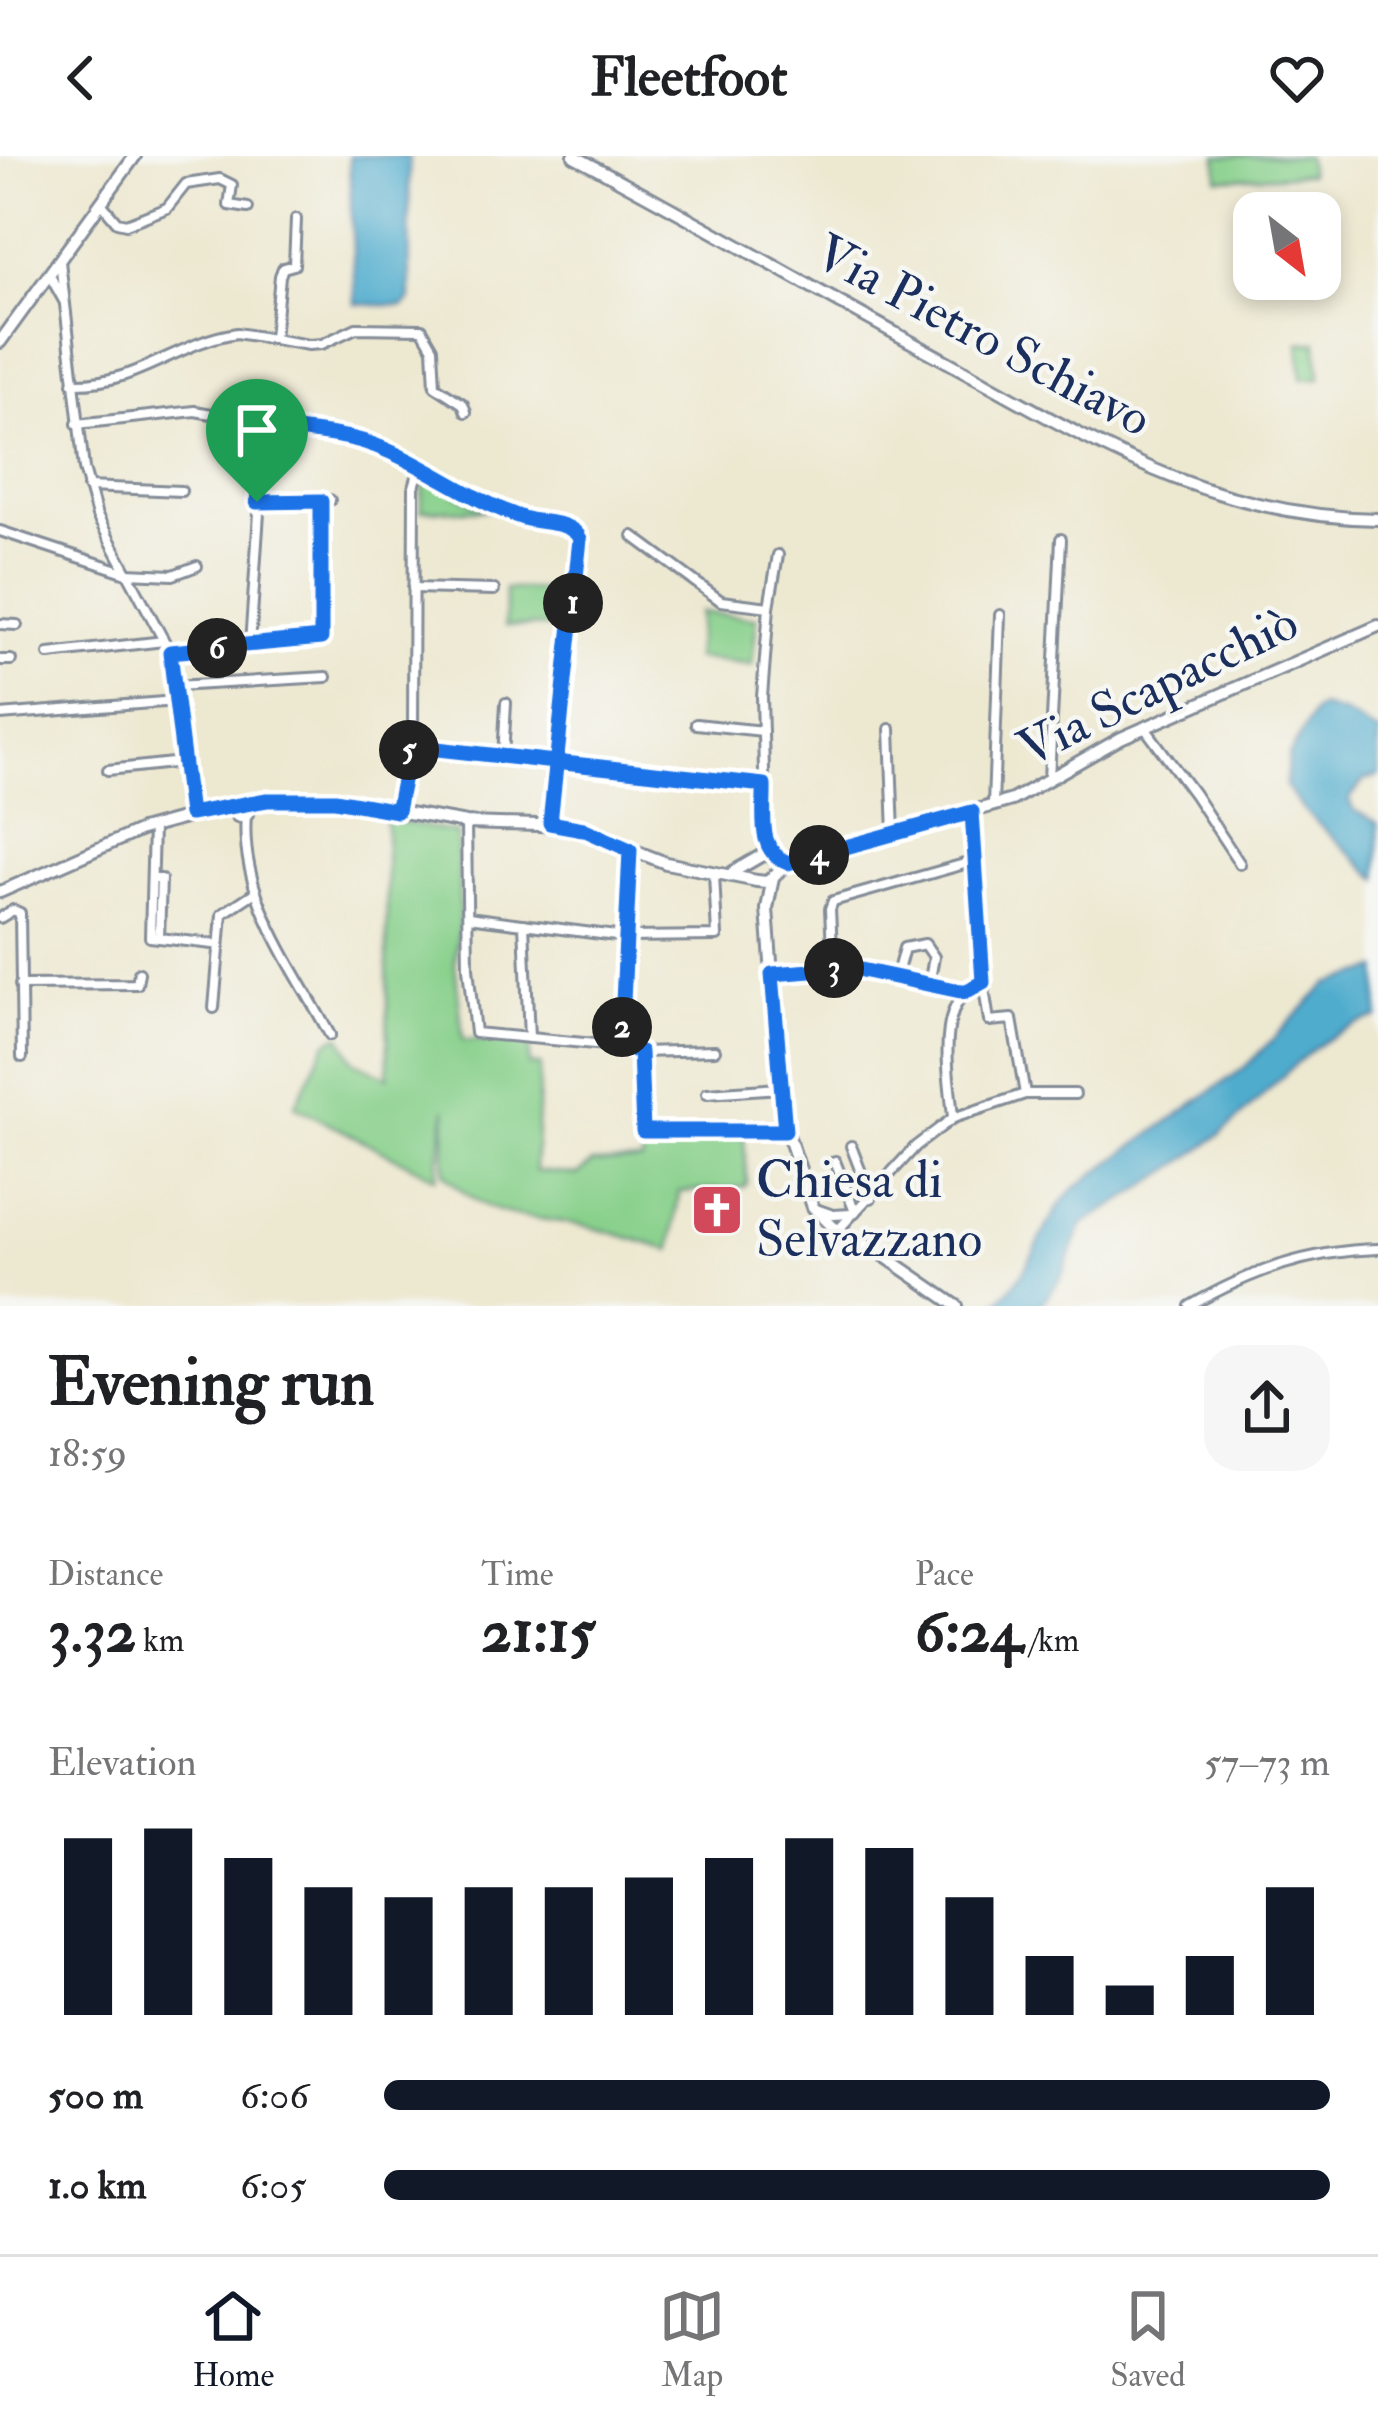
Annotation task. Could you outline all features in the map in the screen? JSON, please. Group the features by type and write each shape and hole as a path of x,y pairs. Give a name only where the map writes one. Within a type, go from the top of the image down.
{"street":[{"path":"0,343 135,156"},
{"name":"Via Pietro Schiavo","path":"574,156 1153,472 1268,508 1378,519"},
{"path":"101,203 116,222 126,224 167,208 186,184 220,179 232,185 229,205 248,208"},
{"path":"274,338 280,276 283,268 294,265 296,219"},
{"path":"60,260 76,424 88,487 113,549 170,652 190,814"},
{"path":"49,274 63,281"},
{"path":"49,274 65,303"},
{"path":"39,290 57,292"},
{"path":"73,383 95,385 129,376 178,351 225,335 322,344 356,328 422,329 433,348 435,386 463,404 466,412"},
{"path":"76,424 195,411 352,439 420,466 494,507 578,532 550,823"},
{"path":"250,645 265,425"},
{"path":"397,811 410,746 414,487 420,466"},
{"path":"88,487 181,491"},
{"path":"170,652 321,638 326,501 257,502"},
{"path":"0,531 127,573 173,574 196,566"},
{"path":"633,536 721,601 769,607"},
{"path":"1050,780 1061,539"},
{"path":"100,562 113,549"},
{"path":"767,909 756,880 765,856 763,731 769,607 778,555"},
{"path":"413,588 494,590"},
{"path":"992,806 1000,615"},
{"path":"0,624 17,625"},
{"name":"Via Scapacchiò","path":"774,875 788,863 992,806 1050,780 1102,748 1378,626"},
{"path":"50,654 164,641"},
{"path":"175,686 326,677"},
{"path":"0,715 176,701"},
{"path":"503,758 506,703"},
{"path":"696,724 763,731"},
{"path":"1145,728 1240,864"},
{"path":"890,729 894,835"},
{"path":"410,746 764,785"},
{"path":"108,770 182,762"},
{"path":"0,892 153,826 190,814 241,811 276,801 335,800 466,824 550,823 583,829 680,867 767,882 774,875"},
{"path":"241,811 254,893 330,1035"},
{"name":"Via Scapacchiò","path":"972,812 983,982"},
{"path":"466,824 472,1030 479,1036 621,1046 640,1052 715,1050"},
{"path":"153,826 152,879 161,879 160,938 213,944"},
{"path":"621,1046 630,850"},
{"path":"765,856 778,866 767,909 785,1131 813,1207 834,1227 958,1306"},
{"path":"730,873 765,856 788,863"},
{"path":"833,968 833,902 975,861"},
{"path":"468,917 624,937 717,937 714,873"},
{"path":"214,1008 222,914 254,893"},
{"path":"0,918 17,909 22,1057"},
{"path":"524,924 529,1038"},
{"path":"896,978 904,948 925,944 934,958 929,984"},
{"path":"772,974 833,968 965,992"},
{"path":"20,985 136,984 139,973"},
{"path":"952,1118 946,1024 965,992 983,982 989,1021 1012,1018 1025,1094"},
{"path":"112,984 112,1000"},
{"path":"640,1052 643,1131 785,1131"},
{"path":"707,1093 781,1088"},
{"path":"834,1227 871,1198 916,1146 952,1118 1025,1094 1075,1094"},
{"path":"851,1147 871,1198"},
{"path":"835,1161 850,1214"},
{"path":"813,1207 850,1214"},
{"path":"1190,1306 1269,1266 1304,1256 1378,1249"}],"green space":[{"path":"1217,156 1307,156 1309,174 1218,179"},
{"path":"1317,342 1320,378 1302,379 1299,343"},
{"path":"433,480 484,510 421,510 423,483"},
{"path":"505,589 562,590 559,627 505,626"},
{"path":"700,612 757,618 752,665 695,658"},
{"path":"386,819 457,833 460,915 455,962 463,1040 530,1042 529,1065 540,1065 535,1171 578,1175 592,1163 642,1161 645,1137 744,1137 747,1183 679,1192 671,1250 592,1227 507,1213 476,1200 444,1173 446,1108 436,1178 295,1106 326,1043 340,1035 354,1061 388,1077"}],"water":[{"path":"349,156 409,156 410,300 404,306 355,304"},
{"path":"1321,707 1378,733 1378,776 1364,780 1349,800 1354,810 1378,823 1378,879 1302,809 1285,786 1289,756 1314,711"},
{"path":"1378,969 1378,1018 1333,1036 1206,1145 1083,1224 1061,1277 1039,1306 992,1306 1019,1277 1054,1215 1076,1187 1244,1068 1327,984"}],"place":[{"name":"Chiesa di Selvazzano","path":"717,1210"}],"route":[{"path":"257,502 265,425 370,444 494,507 579,534 580,539 556,764 550,823 583,829 630,850 621,1046 640,1052 643,1131 785,1131 772,974 852,968 965,992 983,982 972,812 784,863 766,846 764,785 556,764 410,746 397,811 335,800 267,800 190,814 170,652 321,638 321,501 257,502"}]}
